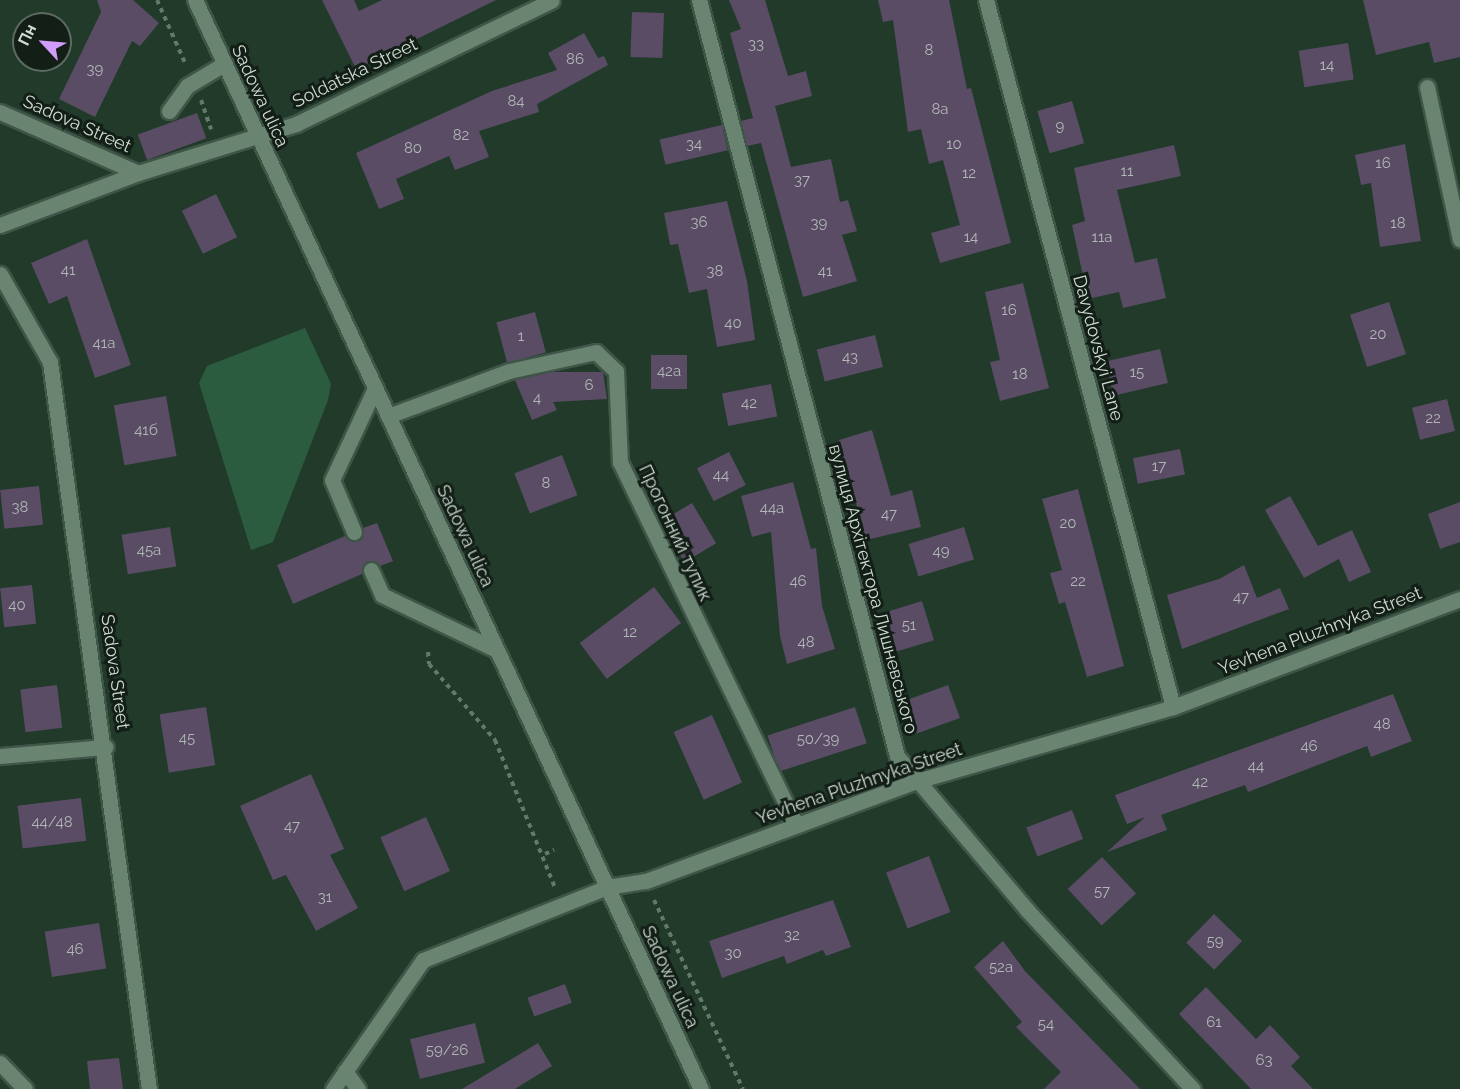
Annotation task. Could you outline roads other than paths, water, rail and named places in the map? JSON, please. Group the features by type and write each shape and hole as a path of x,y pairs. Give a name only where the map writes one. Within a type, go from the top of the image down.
{"street":[{"name":"Sadowa ulica","path":"195,0 701,1089"},
{"name":"Soldatska Street","path":"0,225 138,174 296,124 552,0"},
{"name":"вулиця Архітектора Лишневського","path":"699,0 897,756 1027,910 1193,1089"},
{"name":"Davydovskyi Lane","path":"986,0 1173,707"},
{"path":"169,111 187,86 224,64"},
{"path":"1427,87 1460,239"},
{"name":"Sadova Street","path":"0,112 138,174"},
{"name":"Sadova Street","path":"0,274 50,362 106,747 149,1089"},
{"name":"Прогонний тупик","path":"388,416 508,371 596,352 616,371 620,462 795,825"},
{"path":"354,532 332,480 375,388"},
{"path":"371,570 382,595 497,650"},
{"name":"Yevhena Pluzhnyka Street","path":"333,1089 423,960 607,887 646,881 917,781 1173,707 1460,599"},
{"path":"0,756 106,747"},
{"path":"0,1062 25,1089"},
{"path":"345,1071 358,1089"}]}
